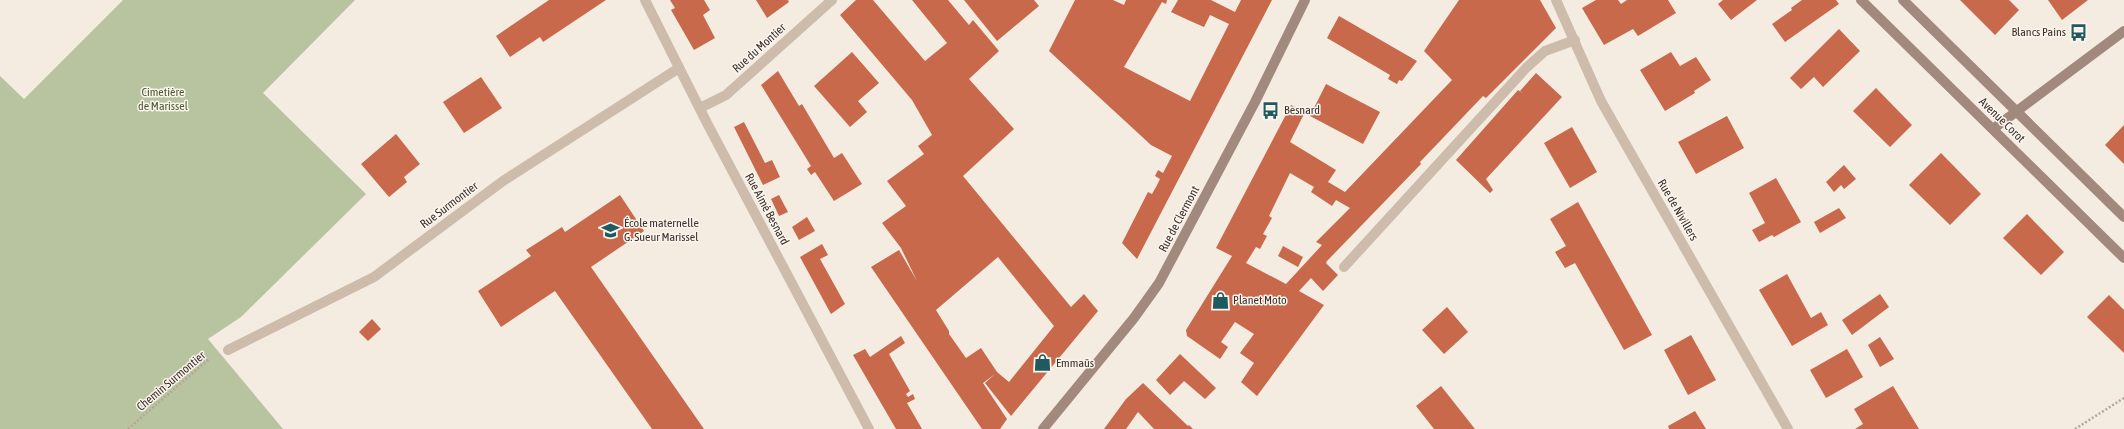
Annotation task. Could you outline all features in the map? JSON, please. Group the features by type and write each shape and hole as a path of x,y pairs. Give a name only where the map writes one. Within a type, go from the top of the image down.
{"street":[{"name":"Rue Aimé Besnard","path":"645,0 679,68 869,429"},
{"name":"Rue du Montier","path":"700,108 726,95 832,0"},
{"name":"Rue de Clermont","path":"1043,429 1121,334 1159,283 1251,108 1305,0"},
{"name":"Rue de Nivillers","path":"1556,0 1575,40 1586,71 1601,101 1788,429"},
{"name":"Avenue Corot","path":"1861,0 2124,258"},
{"name":"Avenue Corot","path":"1903,0 2124,217"},
{"path":"1993,129 2124,31"},
{"path":"1344,268 1526,68 1545,51 1575,40"},
{"name":"Rue Surmontier","path":"228,350 374,277 503,181 679,68"}],"path":[{"name":"Chemin Surmontier","path":"128,429 196,369 211,358 228,350"},
{"path":"2075,429 2124,398"}],"green space":[{"name":"Cimetière de Marissel","path":"123,0 355,0 263,93 366,194 241,317 208,339 283,429 0,429 0,76 24,99"}],"building":[{"path":"549,0 606,0 543,42 540,37 510,57 496,36"},
{"path":"670,0 704,0 710,10 703,15 715,38 694,50 671,10 675,8"},
{"path":"756,0 788,0 789,2 767,18"},
{"path":"856,0 873,0 925,61 947,43 912,0 948,0 969,25 973,20 999,51 969,79 1014,129 963,176 1071,307 1084,294 1098,311 1011,416 985,383 995,374 983,383 1007,419 1000,429 982,429 871,267 899,250 917,281 901,248 882,223 906,206 887,181 924,154 918,146 932,135 912,100 840,15","holes":["998,257 1054,326 1009,382 997,372 981,348 966,358 949,334 949,331 936,310"]},
{"path":"964,0 1034,0 1039,6 997,41"},
{"path":"1075,0 1113,0 1124,5 1126,0 1167,0 1166,4 1162,2 1124,67 1190,101 1229,24 1210,15 1204,27 1171,12 1178,0 1211,0 1235,12 1241,0 1272,0 1137,259 1122,243 1148,192 1152,194 1160,179 1155,176 1158,170 1163,173 1172,156 1151,145 1049,51"},
{"path":"1459,0 1540,0 1556,28 1486,98 1483,96 1420,162 1421,164 1327,261 1326,263 1338,275 1323,291 1311,278 1299,291 1324,305 1257,396 1241,382 1254,363 1240,353 1254,334 1235,322 1221,342 1228,347 1220,359 1187,336 1186,330 1232,256 1216,248 1291,105 1305,112 1290,142 1336,170 1328,182 1345,192 1452,80 1424,51","holes":["1290,173 1314,187 1311,192 1332,206 1336,200 1350,208 1316,242 1322,245 1286,284 1246,263 1256,247 1260,249 1267,236 1263,234 1272,218 1269,216"]},
{"path":"1596,0 1618,0 1621,4 1627,0 1668,0 1676,13 1638,36 1633,29 1604,45 1582,8"},
{"path":"1723,0 1757,0 1731,20 1718,4"},
{"path":"1802,0 1836,0 1839,4 1785,42 1772,24 1792,10 1791,8"},
{"path":"1960,0 2009,0 2019,10 1995,35"},
{"path":"2048,0 2088,0 2062,20"},
{"path":"1339,16 1417,61 1402,81 1399,80 1397,84 1388,79 1390,75 1327,38"},
{"path":"1839,29 1860,51 1823,87 1814,77 1801,89 1790,78"},
{"path":"852,52 879,83 858,101 867,112 850,127 814,86"},
{"path":"1671,52 1680,66 1696,57 1711,80 1694,91 1695,93 1665,111 1640,70"},
{"path":"778,71 799,106 802,104 834,158 842,153 862,184 834,201 815,172 811,175 807,169 811,166 761,85"},
{"path":"1536,73 1562,97 1486,179 1493,190 1490,193 1456,160 1518,90 1524,94 1520,91"},
{"path":"481,77 502,108 464,133 443,102"},
{"path":"1326,84 1380,112 1363,144 1310,116"},
{"path":"1876,88 1912,125 1890,147 1853,111"},
{"path":"1727,116 1744,148 1696,174 1678,142"},
{"path":"744,122 765,163 772,160 780,177 763,185 734,127"},
{"path":"2124,125 2124,164 2105,145"},
{"path":"1572,127 1597,172 1570,188 1544,143"},
{"path":"396,134 420,164 404,177 407,182 389,197 361,164"},
{"path":"1941,153 1981,194 1950,225 1909,185"},
{"path":"1844,165 1856,179 1844,189 1841,185 1834,192 1826,182"},
{"path":"1776,178 1801,222 1774,237 1772,235 1759,242 1752,230 1765,223 1749,193"},
{"path":"620,195 644,231 591,267 704,429 652,429 555,291 501,327 478,291 531,256 526,250 562,227 565,232"},
{"path":"779,195 788,212 779,216 771,199"},
{"path":"1578,202 1652,335 1624,350 1575,263 1565,268 1555,252 1566,246 1550,219"},
{"path":"1839,208 1846,218 1820,233 1814,222"},
{"path":"2027,214 2064,252 2041,275 2003,238"},
{"path":"807,217 815,231 799,240 792,227"},
{"path":"822,244 828,255 820,259 845,304 831,314 800,257"},
{"path":"1283,246 1303,257 1298,267 1278,256"},
{"path":"1787,274 1811,318 1821,312 1828,325 1792,346 1759,290"},
{"path":"1880,294 1889,307 1852,335 1842,320"},
{"path":"2109,295 2124,310 2124,353 2087,317"},
{"path":"1447,307 1468,332 1444,354 1422,330"},
{"path":"372,319 381,329 368,341 359,332"},
{"path":"1691,335 1716,380 1688,395 1664,350"},
{"path":"901,336 905,343 889,354 910,391 906,394 908,397 913,394 915,399 907,403 922,429 896,429 853,355 865,349 870,357"},
{"path":"1880,337 1894,359 1880,367 1868,345"},
{"path":"1847,349 1863,377 1826,398 1810,370"},
{"path":"1180,354 1216,388 1205,399 1184,381 1170,395 1156,380"},
{"path":"1143,383 1193,429 1154,429 1138,412 1126,429 1104,429 1126,399"},
{"path":"1441,386 1475,429 1434,429 1416,406"},
{"path":"1893,386 1919,429 1855,429 1863,424 1854,409"},
{"path":"1695,411 1706,429 1669,429 1668,426"}],"place":[{"name":"Blancs Pains","path":"2079,32"},
{"name":"Besnard","path":"1271,110"},
{"name":"École maternelle G. Sueur Marissel","path":"611,230"},
{"name":"Planet Moto","path":"1220,300"},
{"name":"Emmaüs","path":"1043,363"}]}
